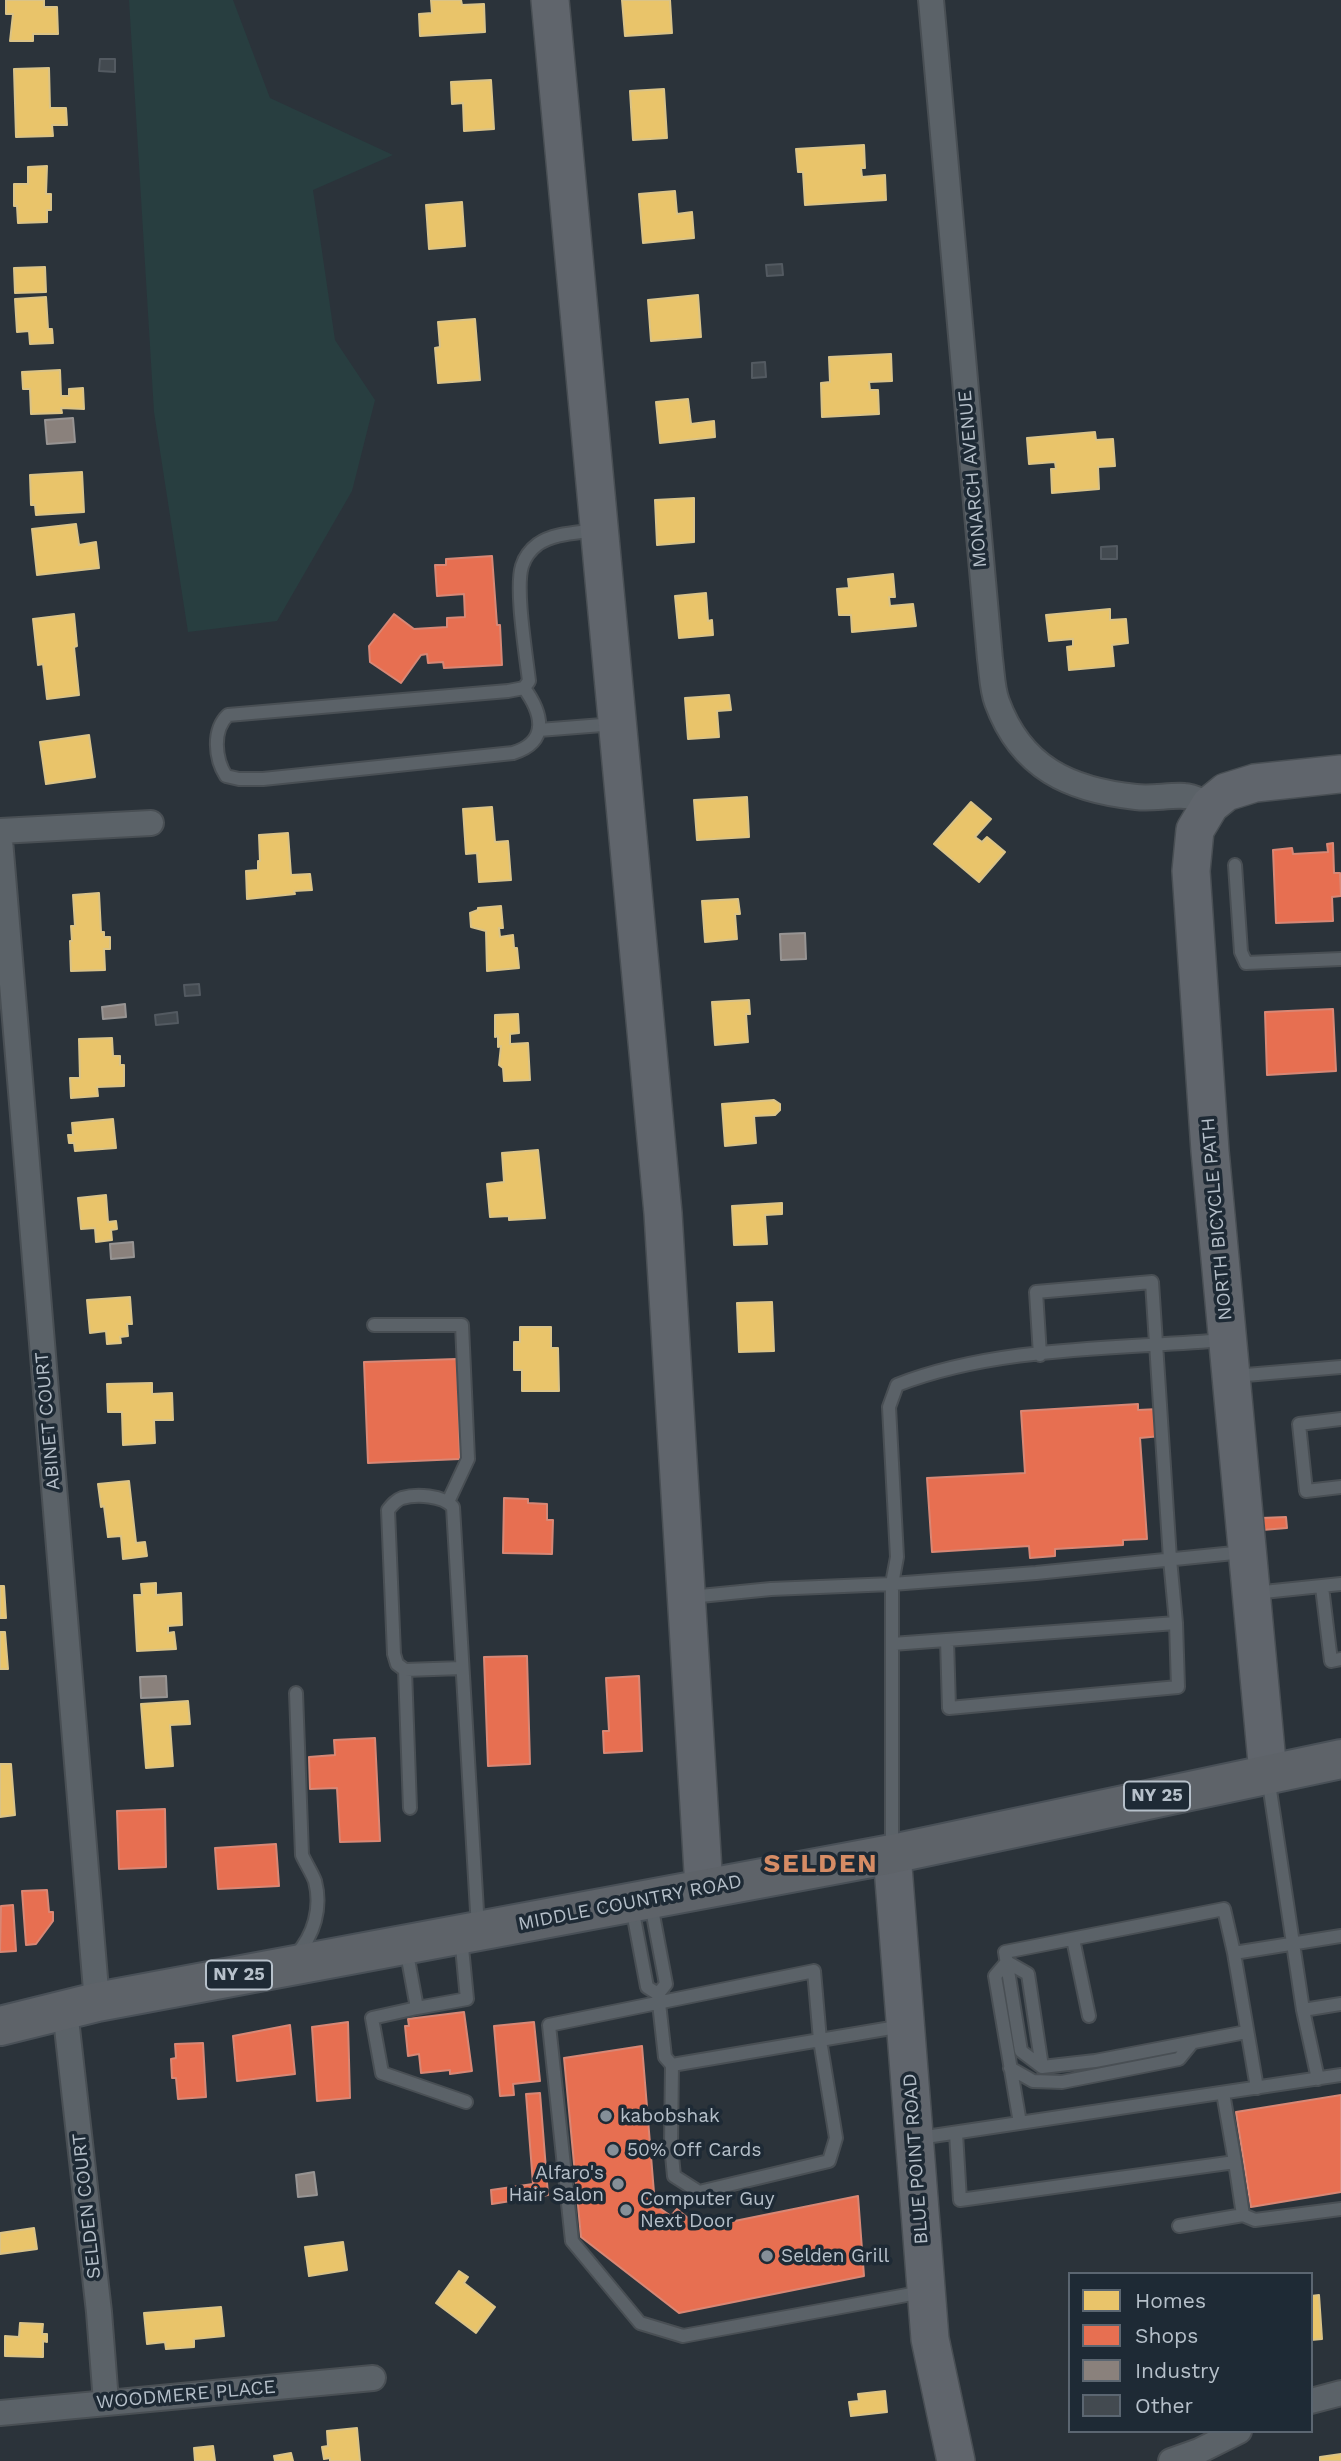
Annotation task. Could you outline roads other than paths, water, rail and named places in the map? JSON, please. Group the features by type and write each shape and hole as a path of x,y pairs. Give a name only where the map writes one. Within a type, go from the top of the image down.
{"main road":[{"name":"MIDDLE COUNTRY ROAD","path":"0,2026 81,2006 286,1966 892,1854 1341,1759"}],"street":[{"path":"550,0 663,1213 704,1888"},
{"name":"MONARCH AVENUE","path":"930,0 996,701 1013,735 1035,762 1067,780 1097,792 1139,797 1187,796 1210,805"},
{"path":"1210,805 1226,792 1255,783 1341,774"},
{"name":"NORTH BICYCLE PATH","path":"1210,805 1195,830 1191,871 1210,1151 1268,1773"},
{"path":"0,831 151,823"},
{"name":"ABINET COURT","path":"0,840 81,2006"},
{"name":"BLUE POINT ROAD","path":"892,1854 930,2339 956,2461"},
{"name":"SELDEN COURT","path":"81,2006 106,2402"},
{"name":"WOODMERE PLACE","path":"0,2413 373,2378"},
{"path":"1313,2400 1341,2393"},
{"path":"1171,2461 1199,2452 1235,2433"}],"lane":[{"path":"524,688 533,700 539,734 534,743 513,753 263,779 226,776 220,766 216,733 220,722 228,715 524,688 529,681 520,585 522,567 528,553 540,543 556,536 600,529"},
{"path":"539,730 618,724"},
{"path":"1235,865 1241,952 1246,963 1341,959"},
{"path":"947,1640 949,1708 1178,1687 1177,1623 1170,1559 1152,1282 1036,1292 1040,1355"},
{"path":"374,1325 463,1325 468,1459 449,1502"},
{"path":"892,1854 892,1584 897,1557 889,1407 897,1385 976,1361 1227,1340"},
{"path":"1230,1376 1341,1367"},
{"path":"1341,1419 1299,1424 1306,1491 1341,1487"},
{"path":"463,1668 405,1670 397,1664 394,1654 388,1510 402,1498 437,1497 449,1502 453,1507 463,1668 470,1934 467,1999 372,2018 382,2073 466,2102"},
{"path":"686,1598 771,1589 892,1584 1246,1552"},
{"path":"1250,1594 1341,1584"},
{"path":"1322,1587 1331,1661 1341,1659"},
{"path":"892,1644 1177,1623"},
{"path":"405,1670 410,1808"},
{"path":"286,1966 303,1946 313,1928 317,1912 314,1879 302,1855 296,1693"},
{"path":"1268,1773 1303,2010 1318,2079"},
{"path":"641,1901 647,1987 659,1999"},
{"path":"641,1901 666,1984 659,1999 665,2057 672,2065 671,2146 674,2176 699,2192 829,2161 836,2138 820,2040 814,1971 659,1999 549,2025 572,2241 640,2323 683,2336 926,2291"},
{"path":"1020,2123 995,1976 1006,1957 1073,1939 1224,1909 1234,1953 1256,2088"},
{"path":"1234,1953 1341,1936"},
{"path":"1073,1939 1089,2016"},
{"path":"405,1945 416,2008"},
{"path":"1006,1957 1021,2051 1042,2067 1095,2061 1246,2032"},
{"path":"1006,1957 1028,1974 1042,2067"},
{"path":"1303,2010 1341,2004"},
{"path":"672,2065 906,2025"},
{"path":"1010,2068 1033,2081 1062,2082 1179,2059 1192,2043"},
{"path":"915,2138 1341,2075"},
{"path":"1223,2093 1243,2215"},
{"path":"956,2133 960,2200 1235,2162"},
{"path":"1179,2226 1243,2215 1255,2220 1341,2209"}],"place":[{"name":"kabobshak","path":"606,2116"},
{"name":"50% Off Cards","path":"613,2150"},
{"name":"Alfaro's Hair Salon","path":"618,2184"},
{"name":"Computer Guy Next Door","path":"626,2210"},
{"name":"Selden Grill","path":"767,2256"}],"district":[{"name":"SELDEN","path":"821,1864"}]}
